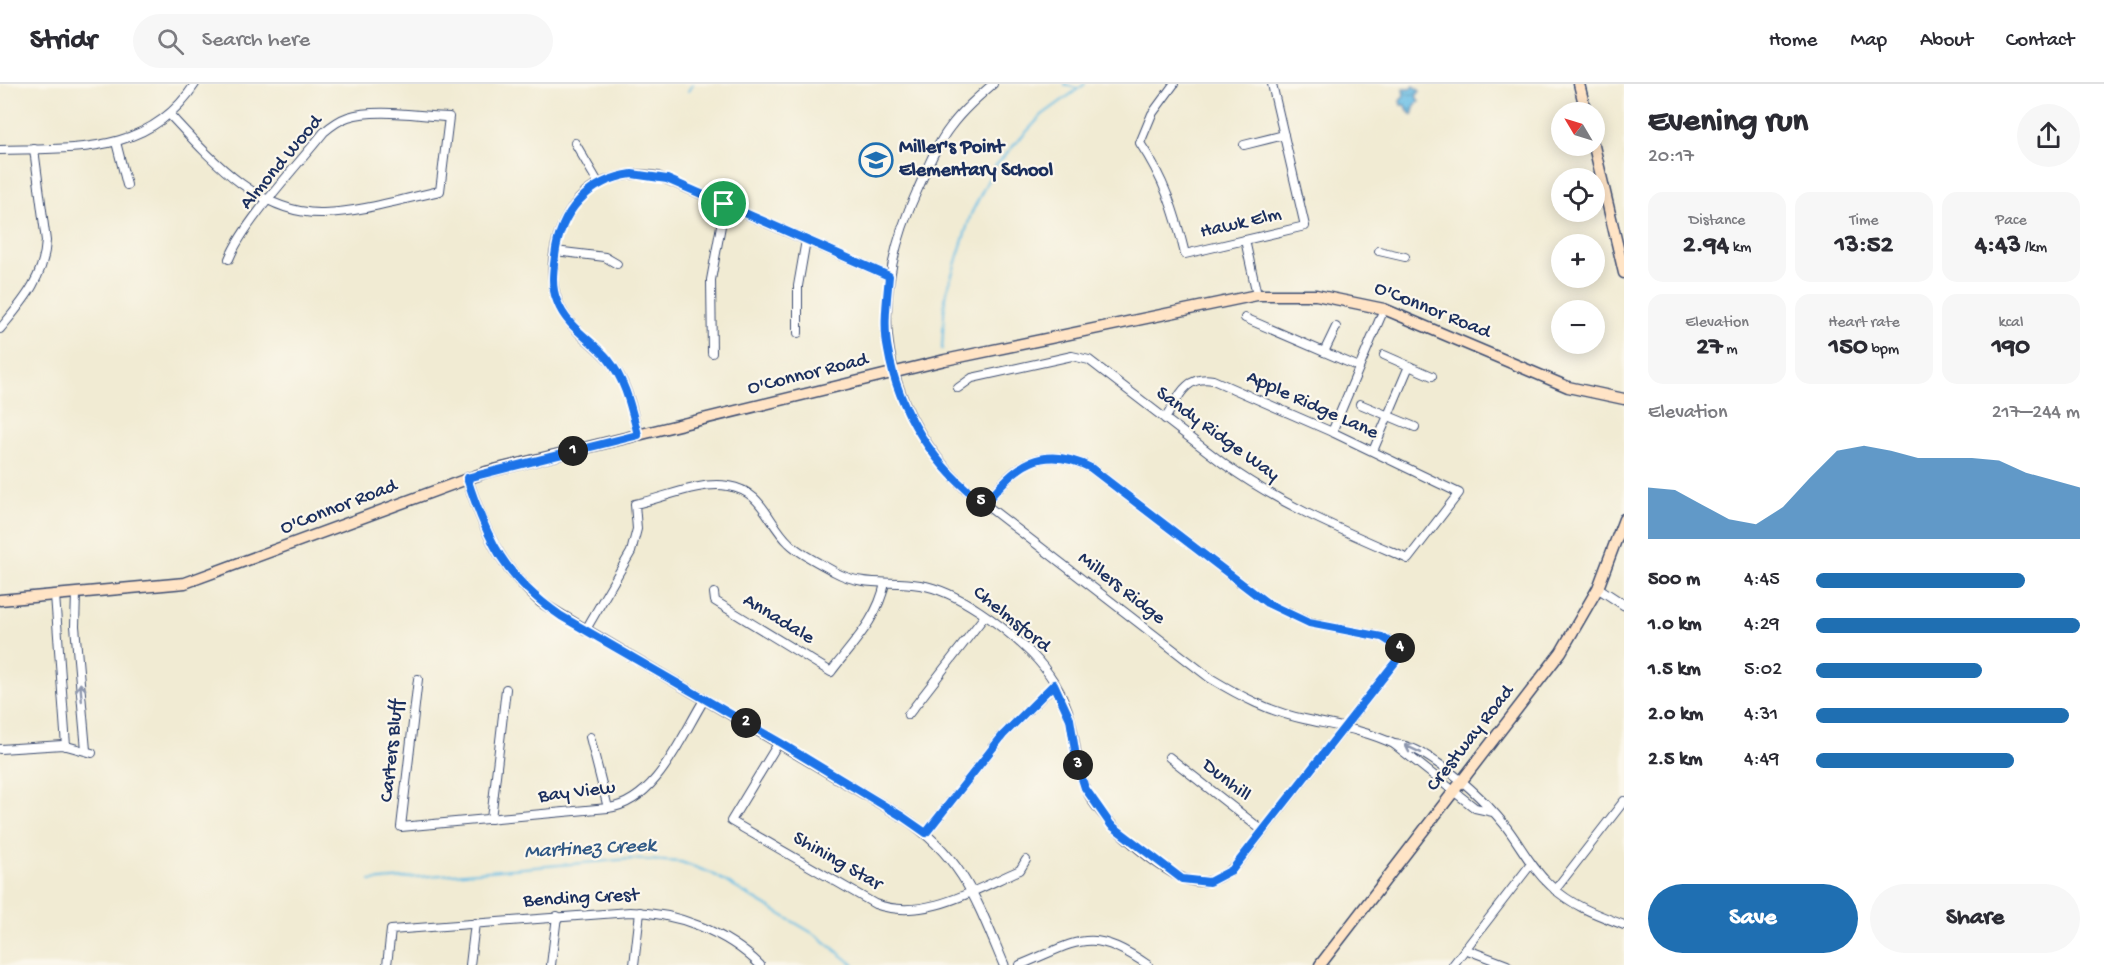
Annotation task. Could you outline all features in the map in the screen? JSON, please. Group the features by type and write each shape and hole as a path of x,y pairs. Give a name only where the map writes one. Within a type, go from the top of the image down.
{"main road":[{"path":"1579,84 1584,102"},
{"path":"1596,156 1624,273"},
{"name":"O'Connor Road","path":"0,600 185,583 467,478 894,373 1257,295 1316,295 1384,309 1568,387 1624,399"},
{"name":"Crestway Road","path":"1320,965 1561,652 1598,588 1624,519"}],"street":[{"path":"0,150 34,149 131,139 170,115 195,84"},
{"name":"Millers Ridge","path":"993,84 961,113 940,141 898,234 889,276 887,349 904,403 931,450 951,475 985,504 1210,678 1251,701 1280,712 1345,726 1394,744 1474,808 1493,812"},
{"name":"Hawk Elm","path":"1174,84 1152,114 1140,143 1165,184 1173,205 1185,254 1305,226 1284,135"},
{"path":"1244,145 1284,135 1272,84"},
{"name":"Almond Wood","path":"229,259 234,246 324,132 346,117 362,114 449,117 440,191 342,212 321,213 287,208 270,201"},
{"path":"170,115 210,157 270,201"},
{"path":"116,142 127,185"},
{"path":"575,143 599,184"},
{"path":"0,328 35,285 45,255 46,241 34,149"},
{"path":"638,435 626,389 615,369 601,351 573,327 558,303 553,277 555,251 560,232 571,209 583,195 599,184 625,175 650,174 667,179 889,276"},
{"path":"712,353 711,280 724,204"},
{"path":"798,333 798,286 806,240"},
{"path":"1245,240 1257,295"},
{"path":"1379,250 1405,257"},
{"path":"555,251 605,257 617,264"},
{"path":"1332,432 1384,309"},
{"path":"1245,318 1359,367"},
{"path":"1324,352 1336,327"},
{"path":"1384,355 1432,376"},
{"name":"Sandy Ridge Way","path":"958,388 972,378 1072,356 1089,360 1111,372 1165,419 1239,475 1284,502 1408,559 1459,493"},
{"path":"1373,451 1409,366"},
{"name":"Apple Ridge Lane","path":"1165,419 1183,390 1200,378 1212,380 1332,432 1459,493"},
{"path":"1360,404 1415,427"},
{"path":"985,504 1010,474 1028,462 1049,458 1078,462 1091,468 1267,603 1309,623 1382,637 1404,651 1263,831"},
{"path":"467,478 489,538 508,570 540,602 585,631 779,742 926,833 954,861 972,890 1004,965"},
{"name":"Chelmsford","path":"585,631 632,552 637,529 635,504 716,485 739,488 760,502 785,539 795,548 849,578 934,588 959,598 1030,652 1054,684 1070,719 1080,776 1101,815 1123,836 1176,876 1189,881 1209,882 1232,870 1263,831"},
{"name":"Annadale","path":"714,593 715,601 831,672 877,610 885,583"},
{"path":"1598,588 1624,605"},
{"path":"0,749 66,746 89,752 75,626 76,594"},
{"path":"55,595 66,746"},
{"path":"908,715 984,617"},
{"name":"Carters Bluff","path":"401,827 417,679"},
{"path":"926,833 1003,735 1054,684"},
{"path":"491,819 506,689"},
{"name":"Bay View","path":"401,827 608,808 629,803 649,788 704,700"},
{"path":"590,737 608,808"},
{"name":"Shining Star","path":"779,742 731,821 883,907 918,910 1020,870 1026,860"},
{"name":"Millers Ridge","path":"1394,744 1405,744 1435,761 1480,796 1531,864 1555,890 1580,907 1624,925"},
{"name":"Dunhill","path":"1169,757 1263,831"},
{"path":"1428,771 1435,761"},
{"path":"1555,890 1624,801"},
{"path":"1453,965 1531,864"},
{"path":"634,965 640,912"},
{"name":"Bending Crest","path":"387,965 391,930 557,916 640,912 671,915 684,920 735,947 760,965"},
{"path":"551,965 557,916"},
{"path":"470,965 475,923"},
{"path":"1020,965 1071,944 1093,939 1120,946 1148,965"},
{"path":"1465,949 1507,965"}],"water":[{"path":"1414,86 1420,91 1416,96 1419,102 1415,105 1412,115 1406,105 1401,105 1400,101 1404,96 1403,89 1411,89"}],"waterway":[{"path":"688,91 693,84"},
{"path":"1064,84 1078,89"},
{"path":"942,349 945,297 971,214 995,166 1042,115 1085,84"},
{"name":"Martinez Creek","path":"370,881 630,859 681,862 711,873 819,937 854,965"}],"place":[{"name":"Miller's Point Elementary School","path":"876,160"}],"route":[{"path":"632,174 658,176 724,204 889,276 886,307 887,349 904,403 931,450 945,469 985,504 1010,474 1028,462 1063,458 1078,462 1091,468 1250,592 1287,615 1327,628 1382,637 1404,651 1232,870 1209,882 1182,879 1123,836 1101,815 1080,776 1070,719 1054,684 1003,735 926,833 779,742 561,616 540,602 508,570 480,519 467,478 638,435 626,389 621,379 601,351 567,320 555,294 553,267 557,243 571,209 583,195 599,184 632,174"}]}
